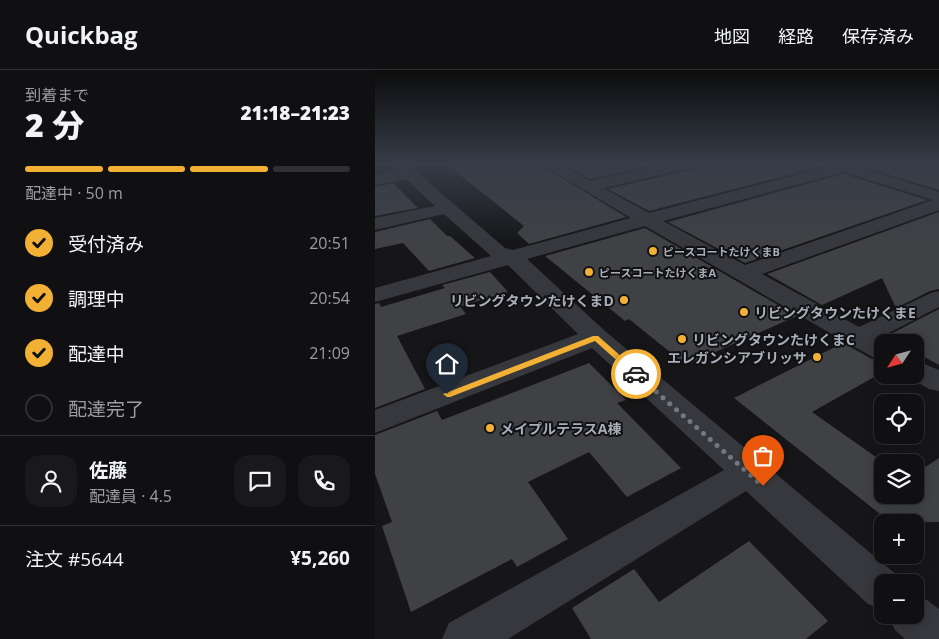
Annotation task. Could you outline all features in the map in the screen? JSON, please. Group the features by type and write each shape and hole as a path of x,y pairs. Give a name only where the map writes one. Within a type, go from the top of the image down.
{"street":[{"path":"427,190 499,252 512,257 596,337 874,582"},
{"path":"596,190 874,346"},
{"path":"375,295 648,219 762,190"},
{"path":"919,190 939,197"},
{"path":"744,273 939,204"},
{"path":"375,224 448,208"},
{"path":"859,338 939,298"},
{"path":"375,422 596,337"},
{"path":"924,374 939,382"},
{"path":"465,639 748,473"},
{"path":"922,624 939,639"}],"building":[{"path":"375,190 400,190 418,208 375,216"},
{"path":"478,190 581,190 626,217 529,244 517,233 524,226"},
{"path":"609,190 732,190 649,211"},
{"path":"787,190 894,190 927,200 745,263 668,222"},
{"path":"939,212 939,289 930,291 896,308 882,278 822,305 767,274"},
{"path":"430,219 447,236 450,236 475,258 429,271 403,243 375,249 375,232"},
{"path":"645,228 797,316 686,365 629,319 625,321 545,256"},
{"path":"490,272 508,292 461,306 446,289 466,314 397,336 425,389 375,408 375,304 379,303 381,307 445,288 442,285"},
{"path":"939,309 939,365 924,357 924,334 891,334"},
{"path":"843,343 874,359 874,377 812,412 874,456 874,504 924,504 924,468 939,458 939,522 924,522 924,514 880,514 734,398"},
{"path":"589,363 626,400 617,403 681,468 627,497 589,452 528,482 568,539 517,567 512,559 411,612 382,526 392,522 375,474 375,435 437,411 442,420"},
{"path":"749,541 828,621 806,639 591,639 572,608 634,569 659,602"}],"way so far":[{"path":"636,374 763,486"}],"place":[{"name":"ピースコートたけくまB","path":"653,251"},
{"name":"ピースコートたけくまA","path":"589,272"},
{"name":"リビングタウンたけくまD","path":"624,300"},
{"name":"リビングタウンたけくまE","path":"744,312"},
{"name":"リビングタウンたけくまC","path":"682,339"},
{"name":"エレガンシアブリッサ","path":"817,357"},
{"name":"メイプルテラスA棟","path":"490,428"}],"route":[{"path":"447,394 596,337 636,374"}]}
